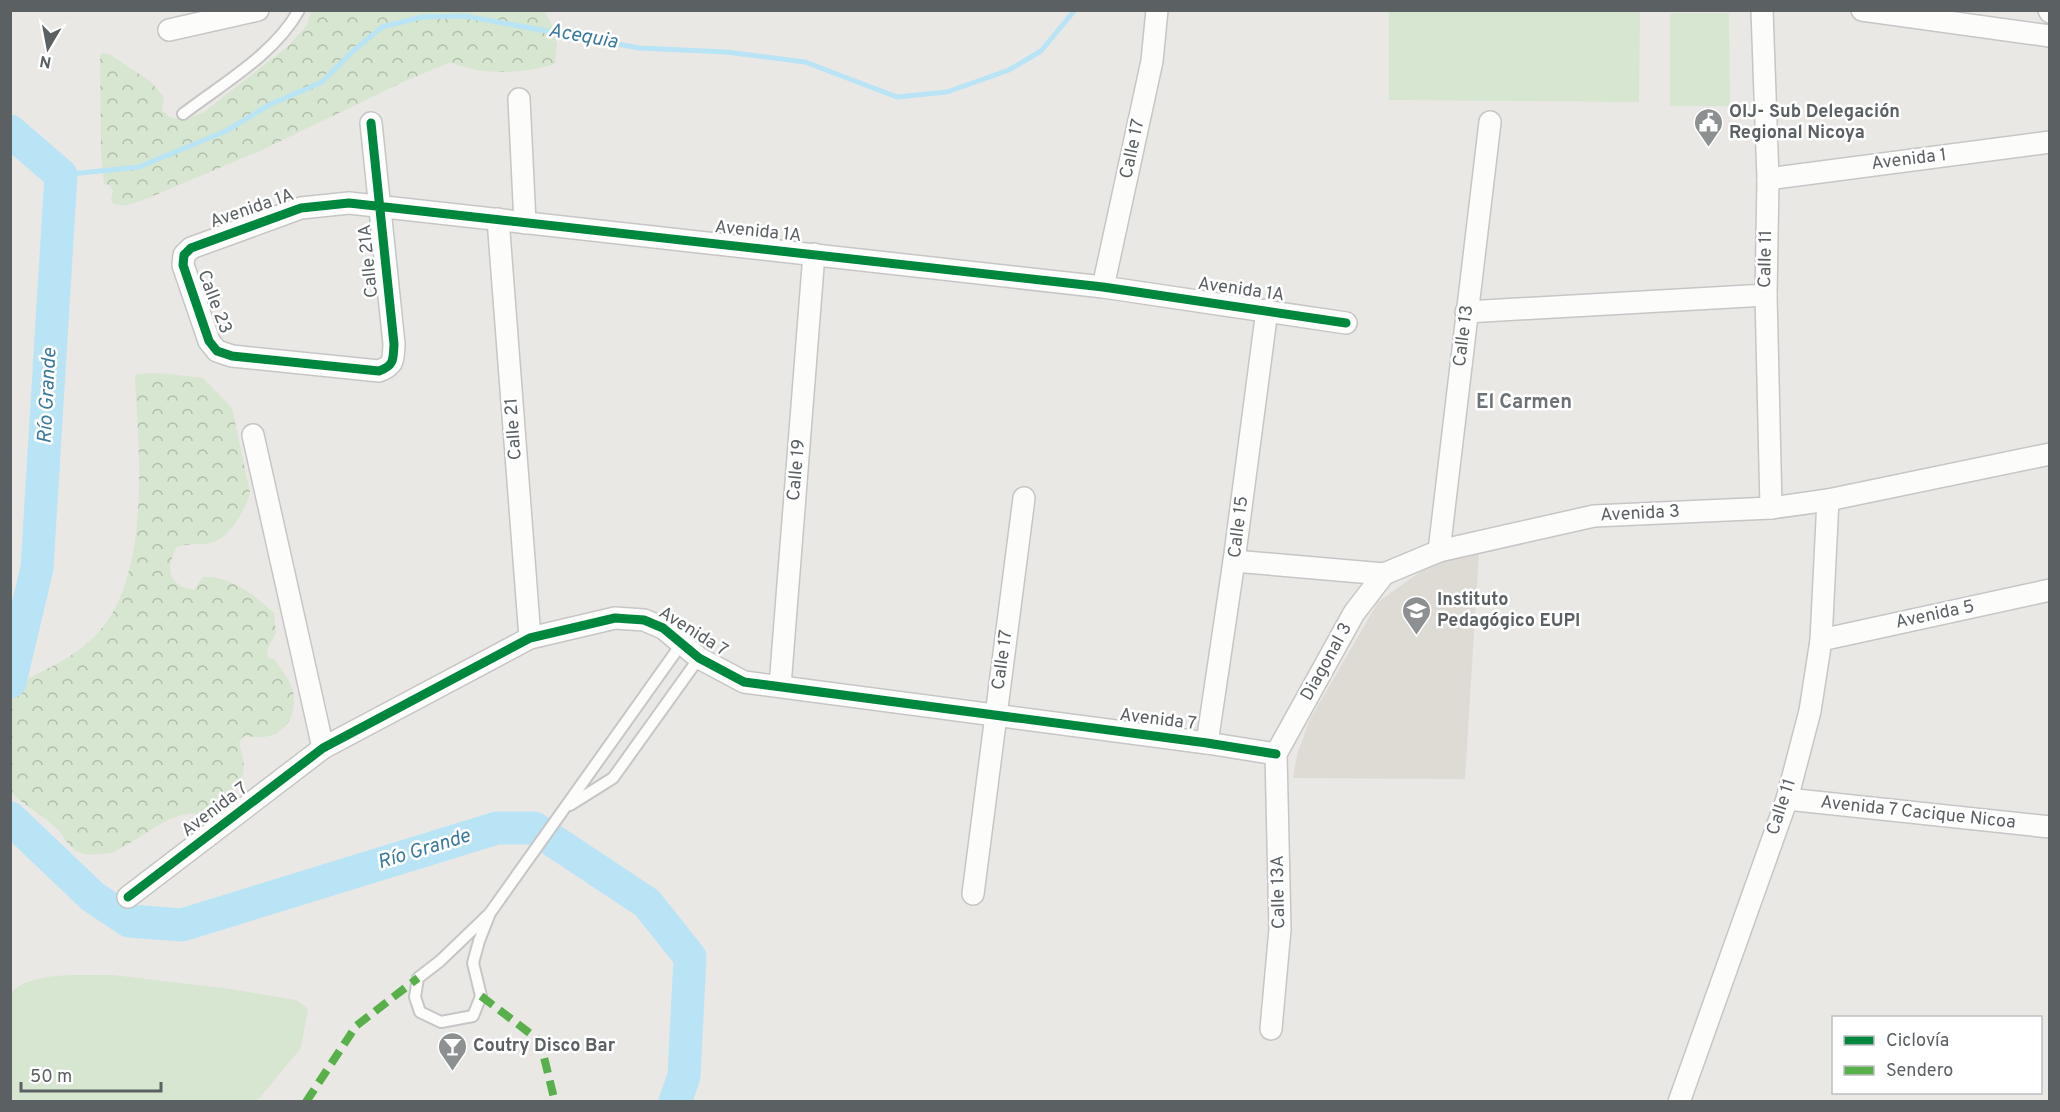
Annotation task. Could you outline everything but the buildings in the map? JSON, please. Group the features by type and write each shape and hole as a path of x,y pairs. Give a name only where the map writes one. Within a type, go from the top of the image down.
{"street":[{"path":"169,30 258,10"},
{"name":"Calle 17","path":"1103,287 1152,61 1157,10"},
{"name":"Calle 11","path":"1762,10 1768,179 1766,295 1771,508"},
{"path":"1862,10 2049,36"},
{"path":"519,99 525,223"},
{"name":"Calle 13","path":"1439,550 1490,122"},
{"name":"Calle 21A","path":"217,351 232,356 379,371 388,368 393,360 394,344 371,123"},
{"name":"Avenida 1","path":"1768,179 2049,142"},
{"name":"Avenida 1A","path":"183,265 184,255 191,248 301,208 349,203 1103,287 1346,323"},
{"name":"Calle 21","path":"498,219 530,638"},
{"name":"Calle 19","path":"780,686 814,254"},
{"name":"Calle 23","path":"183,265 209,341 217,351"},
{"path":"1466,312 1766,295"},
{"name":"Calle 15","path":"1207,742 1234,561 1267,310"},
{"path":"253,435 323,748"},
{"name":"Avenida 3","path":"1234,561 1384,574 1439,550 1594,516 1771,508 1828,500 2049,454"},
{"name":"Calle 17","path":"973,894 1024,498"},
{"name":"Calle 11","path":"1679,1101 1786,799 1810,711 1821,640 1828,500"},
{"name":"Diagonal 3","path":"1276,754 1354,613 1384,574"},
{"name":"Avenida 5","path":"1821,640 2049,590"},
{"name":"Avenida 7","path":"128,897 323,748 530,638 615,618 644,620 663,628 699,658 744,682 1207,742 1276,754"},
{"name":"Calle 13A","path":"1271,1029 1280,929 1276,754"},
{"name":"Avenida 7 Cacique Nicoa","path":"1786,799 2049,827"}],"lane":[{"path":"183,114 269,48 291,26 299,10"},
{"path":"490,914 479,940 473,963 481,996 473,1016 441,1022 420,1012 415,997 418,978 440,961 490,914 681,643"},
{"path":"564,808 613,778 699,658"}],"shaded area":[{"name":"Instituto Pedagógico EUPI","path":"1479,552 1465,779 1293,778 1297,755 1309,721 1378,602 1420,572 1450,558"}],"green space":[{"path":"311,11 545,11 553,27 557,44 555,64 530,70 503,72 476,70 451,62 405,81 262,150 141,201 123,206 114,204 111,200 113,191 110,185 104,184 101,153 100,55 109,54 150,81 164,97 162,110 169,117 185,120 204,112 287,47 307,25"},
{"path":"1389,11 1640,11 1639,102 1389,100"},
{"path":"1670,13 1729,13 1730,106 1670,106"},
{"path":"159,373 203,378 232,408 250,492 241,514 224,536 211,543 177,547 171,562 171,575 179,585 194,590 203,577 223,579 242,588 274,613 276,632 267,651 268,658 274,659 289,681 294,696 294,705 289,720 279,732 263,737 244,736 239,743 244,764 242,777 239,783 223,798 198,814 177,816 166,821 113,852 84,854 73,849 53,825 11,792 11,687 54,666 84,646 112,614 125,584 138,516 139,479 135,379 136,374"},
{"path":"113,975 231,989 296,1000 308,1009 301,1048 257,1101 11,1101 11,993 20,986 44,977"}],"waterway":[{"name":"Acequia","path":"61,175 139,167 226,131 269,105 322,82 352,52 382,27 422,17 465,16 639,48 726,52 805,62 897,97 947,92 1009,70 1041,51 1075,10"},
{"name":"Río Grande","path":"10,131 61,175 37,568 10,682"},
{"name":"Río Grande","path":"10,818 93,897 129,921 182,925 497,828 534,828 647,903 690,957 684,1076 675,1102"}],"marked path":[{"path":"306,1102 356,1026 418,978"},
{"path":"481,996 540,1041 555,1102"}],"cycle path":[{"path":"371,123 394,344 391,364 379,371 232,356 217,351 209,341 183,265 184,255 191,248 301,208 349,203 1103,287 1346,323"},
{"path":"128,897 323,748 530,638 615,618 644,620 663,628 699,658 744,682 1276,754"}],"place":[{"name":"OIJ- Sub Delegación Regional Nicoya","path":"1708,148"},
{"name":"Instituto Pedagógico EUPI","path":"1416,636"},
{"name":"Coutry Disco Bar","path":"452,1072"}],"district":[{"name":"El Carmen","path":"1524,403"}]}
